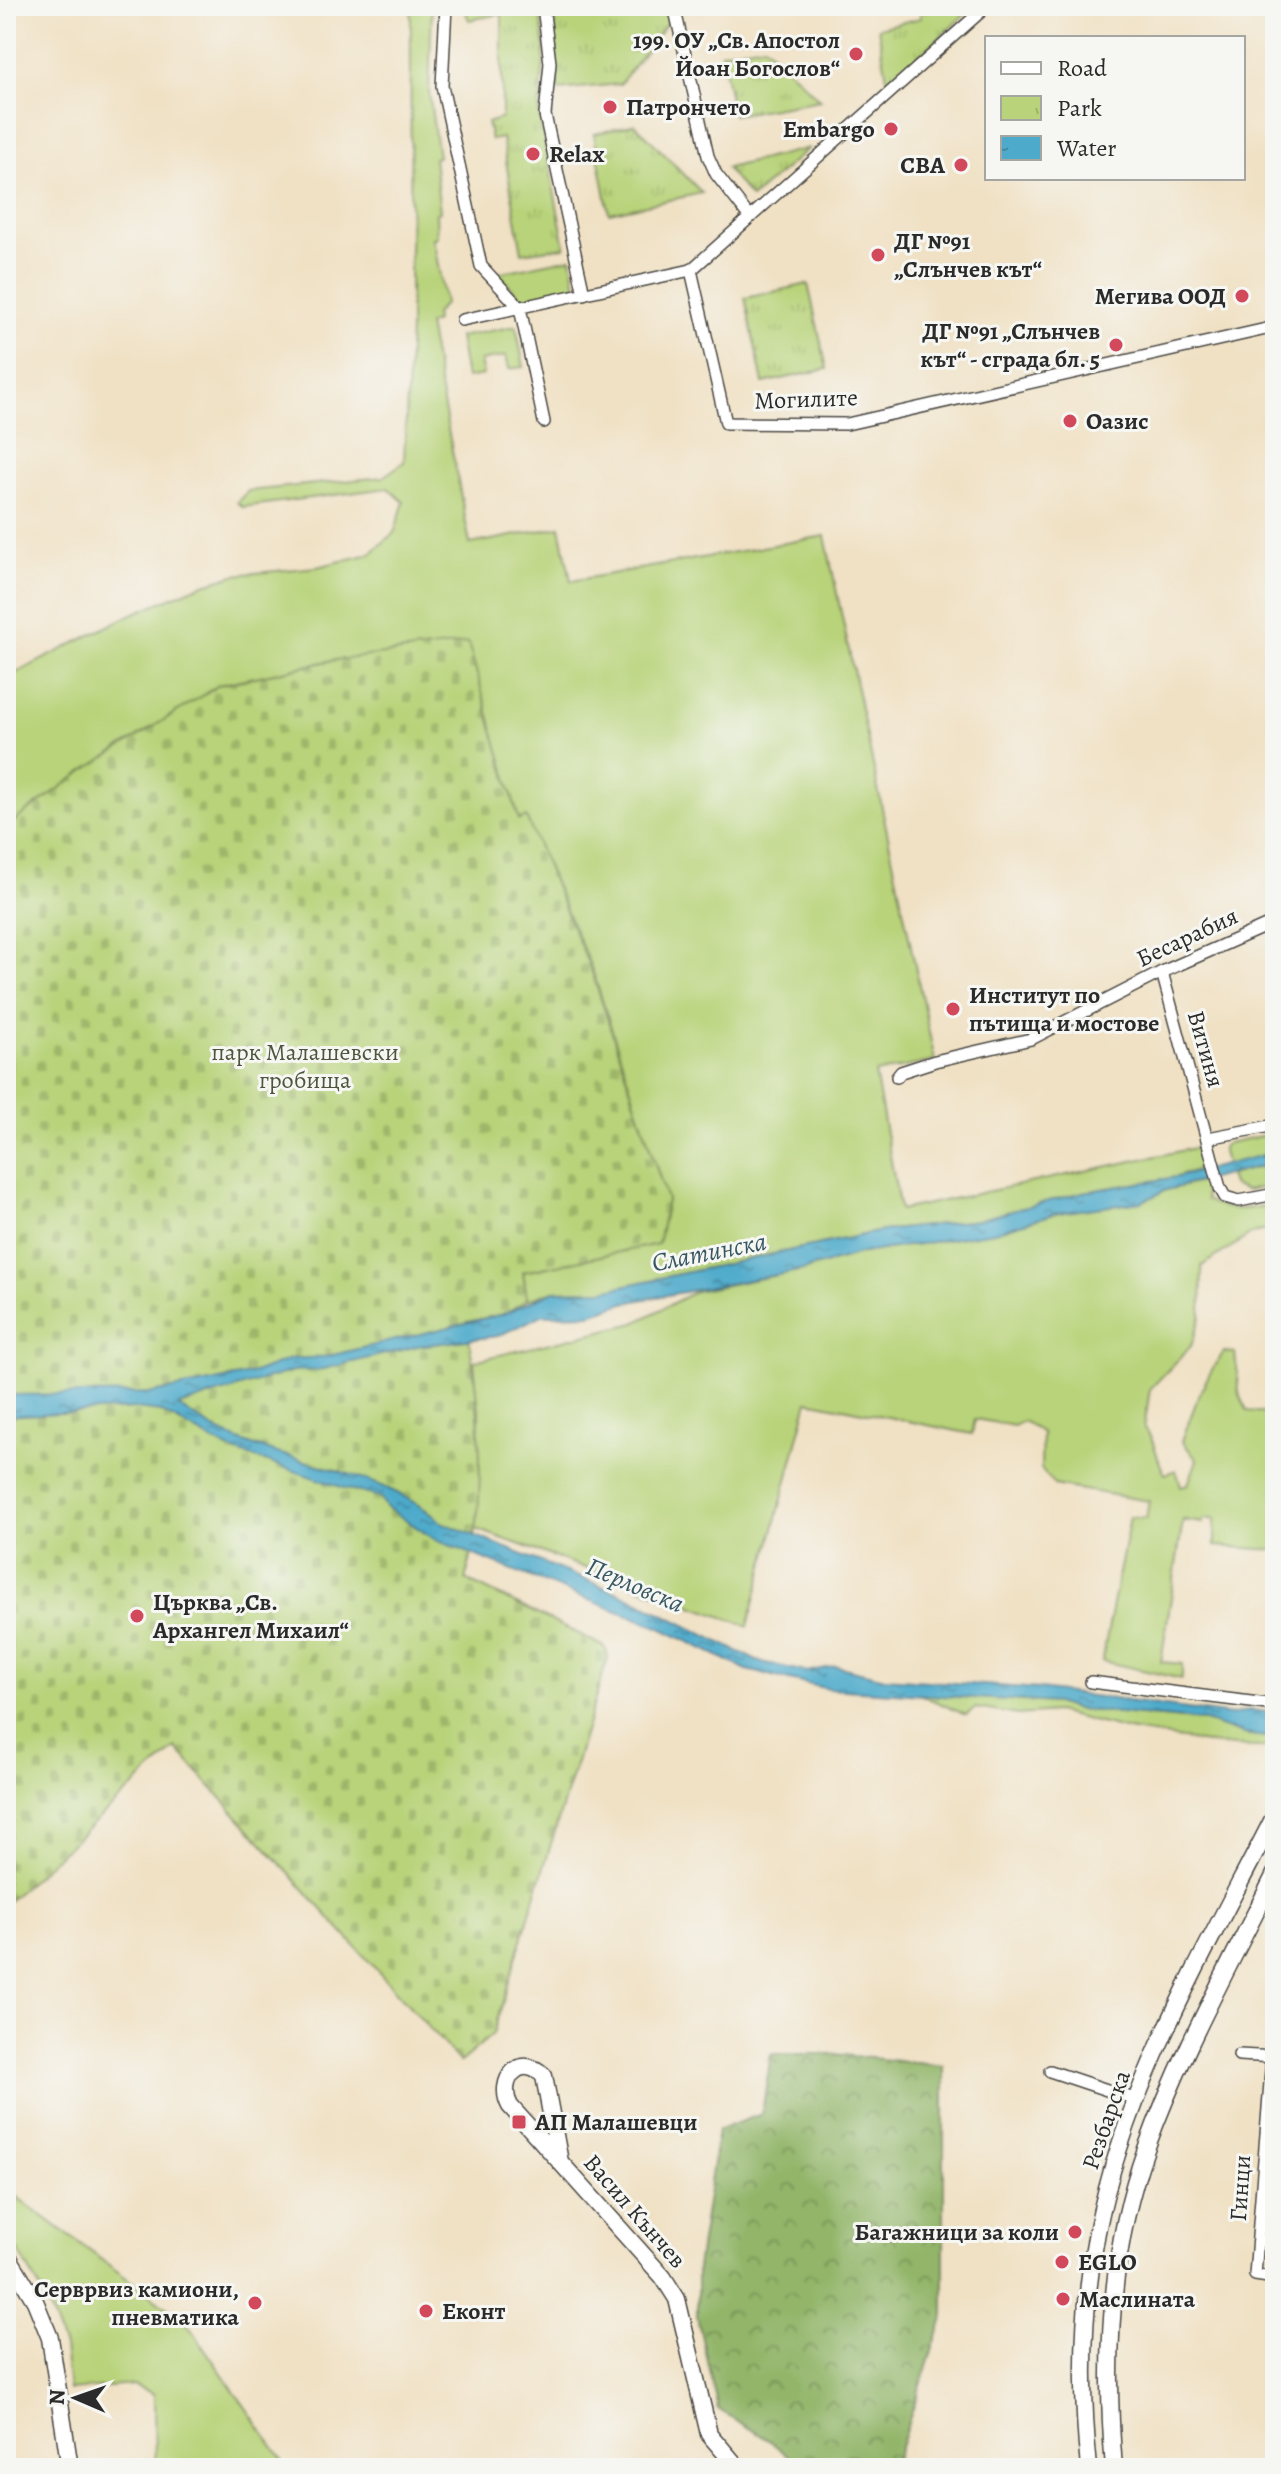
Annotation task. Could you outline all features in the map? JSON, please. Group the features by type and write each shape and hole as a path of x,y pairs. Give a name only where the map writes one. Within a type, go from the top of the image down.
{"street":[{"path":"446,6 442,86 481,266 520,308 544,422"},
{"path":"543,6 550,63 545,115 584,294"},
{"path":"674,6 708,156 716,174 748,215"},
{"path":"462,320 691,270 748,215 987,6"},
{"name":"Могилите","path":"691,270 726,423 847,424 1275,327"},
{"name":"Бесарабия","path":"897,1077 901,1072 935,1061 1031,1039 1162,972 1275,922"},
{"name":"Витиня","path":"1162,972 1220,1188 1225,1197 1239,1201 1275,1194"},
{"path":"1208,1138 1275,1125"},
{"path":"1091,1682 1275,1705"},
{"name":"Резбарска","path":"1089,2468 1086,2330 1096,2233 1122,2138 1155,2053 1275,1815"},
{"name":"Резбарска","path":"1114,2468 1110,2336 1121,2242 1144,2152 1178,2069 1275,1874"},
{"name":"Гинци","path":"1239,2055 1274,2057 1255,2275 1275,2278"},
{"name":"Васил Кънчев","path":"560,2162 544,2076 532,2068 515,2069 506,2081 506,2099 560,2162 663,2277 677,2299 709,2434 738,2468"},
{"path":"1050,2071 1137,2100"},
{"path":"6,2253 35,2301 50,2338 70,2468"}],"green space":[{"path":"411,6 432,6 429,93 438,157 434,158 440,212 436,213 437,237 433,238 445,303 435,314 436,322 428,325 470,544 560,527 571,581 825,536 935,1061 875,1073 900,1210 1195,1148 1201,1168 1177,1177 1083,1192 977,1220 882,1231 604,1290 554,1291 527,1300 523,1272 658,1244 667,1200 593,972 526,818 519,820 468,644 329,661 219,685 81,773 6,827 6,678 130,615 201,585 234,575 317,567 370,554 394,533 404,502 388,488 242,507 237,502 248,491 383,477 404,462 410,328"},
{"path":"477,6 539,6 545,48 539,113 565,247 522,253 502,138 491,140 487,123 502,118 502,14 469,20 464,9"},
{"path":"554,6 666,6 669,20 620,84 558,90"},
{"path":"919,6 975,6 888,83 878,28 921,18"},
{"path":"764,45 820,100 733,115 721,52"},
{"path":"635,124 702,193 609,213 594,134"},
{"path":"809,148 751,198 726,168 727,168"},
{"path":"571,258 576,285 571,290 524,301 498,273"},
{"path":"808,284 827,369 763,383 745,298"},
{"path":"516,326 524,367 509,369 506,356 480,361 483,375 466,378 459,337"},
{"name":"парк Малашевски гробища","path":"468,643 519,820 526,817 593,975 667,1200 658,1244 523,1272 527,1300 503,1314 466,1322 478,1417 480,1486 473,1550 465,1579 605,1647 608,1657 493,2034 460,2062 176,1748 6,1903 6,827 81,773 219,685 329,661"},
{"path":"1275,1133 1275,1152 1227,1166 1222,1148 1228,1143"},
{"path":"1275,1163 1275,1185 1246,1191 1232,1185 1229,1175"},
{"path":"1204,1181 1206,1200 1224,1207 1248,1209 1275,1204 1275,1228 1253,1233 1202,1266 1201,1317 1191,1346 1150,1389 1144,1428 1165,1474 1176,1470 1181,1486 1188,1484 1197,1460 1182,1441 1190,1418 1217,1362 1224,1352 1235,1353 1239,1392 1247,1411 1275,1414 1275,1550 1215,1546 1215,1519 1203,1519 1203,1523 1183,1520 1161,1662 1182,1664 1182,1679 1102,1661 1130,1517 1146,1519 1149,1501 1054,1485 1041,1468 1042,1433 1023,1421 1014,1426 975,1419 972,1434 808,1401 748,1626 476,1529 479,1411 474,1361 635,1323 696,1291 803,1270 863,1253 994,1232 1057,1213 1141,1202 1166,1190"},
{"path":"917,1693 1056,1703 1075,1709 1205,1721 1244,1734 1275,1738 1275,1748 1218,1745 1128,1730 1056,1712 1018,1715 976,1708 966,1715"},
{"path":"771,2054 834,2054 944,2066 944,2315 893,2468 803,2468 770,2441 718,2409 697,2317 697,2268 718,2130 762,2114"},
{"path":"6,2189 186,2322 288,2468 155,2468 154,2394 134,2385 69,2390 64,2347 45,2297 6,2231"}],"water":[{"path":"1275,1152 1275,1163 1166,1190 1141,1202 1057,1213 994,1232 863,1253 803,1270 624,1303 590,1314 542,1315 498,1336 418,1346 320,1370 293,1371 178,1406 215,1429 248,1443 391,1490 441,1522 631,1598 757,1661 806,1672 836,1666 885,1678 1040,1689 1232,1715 1250,1710 1275,1713 1275,1738 1244,1734 1205,1721 1075,1709 1056,1703 828,1689 747,1670 656,1626 436,1540 386,1507 380,1497 226,1448 161,1412 136,1409 6,1416 6,1395 152,1393 200,1384 254,1373 290,1359 324,1357 503,1314 554,1291 604,1290 882,1231 977,1220 1083,1192 1177,1177"}],"place":[{"name":"199. ОУ „Св. Апостол Йоан Богослов“","path":"856,54"},
{"name":"Патрончето","path":"610,107"},
{"name":"Embargo","path":"891,129"},
{"name":"Relax","path":"533,154"},
{"name":"CBA","path":"961,165"},
{"name":"ДГ №91 „Слънчев кът“","path":"878,255"},
{"name":"Мегива ООД","path":"1242,296"},
{"name":"ДГ №91 „Слънчев кът“ - сграда бл. 5","path":"1116,345"},
{"name":"Оазис","path":"1070,421"},
{"name":"Институт по пътища и мостове","path":"953,1009"},
{"name":"Църква „Св. Архангел Михаил“","path":"137,1616"},
{"name":"АП Малашевци","path":"519,2122"},
{"name":"Багажници за коли","path":"1075,2232"},
{"name":"EGLO","path":"1062,2262"},
{"name":"Маслината","path":"1063,2299"},
{"name":"Серврвиз камиони, пневматика","path":"255,2303"},
{"name":"Еконт","path":"426,2311"}],"water label":[{"name":"Слатинска","path":"709,1252"},
{"name":"Перловска","path":"635,1585"}]}
